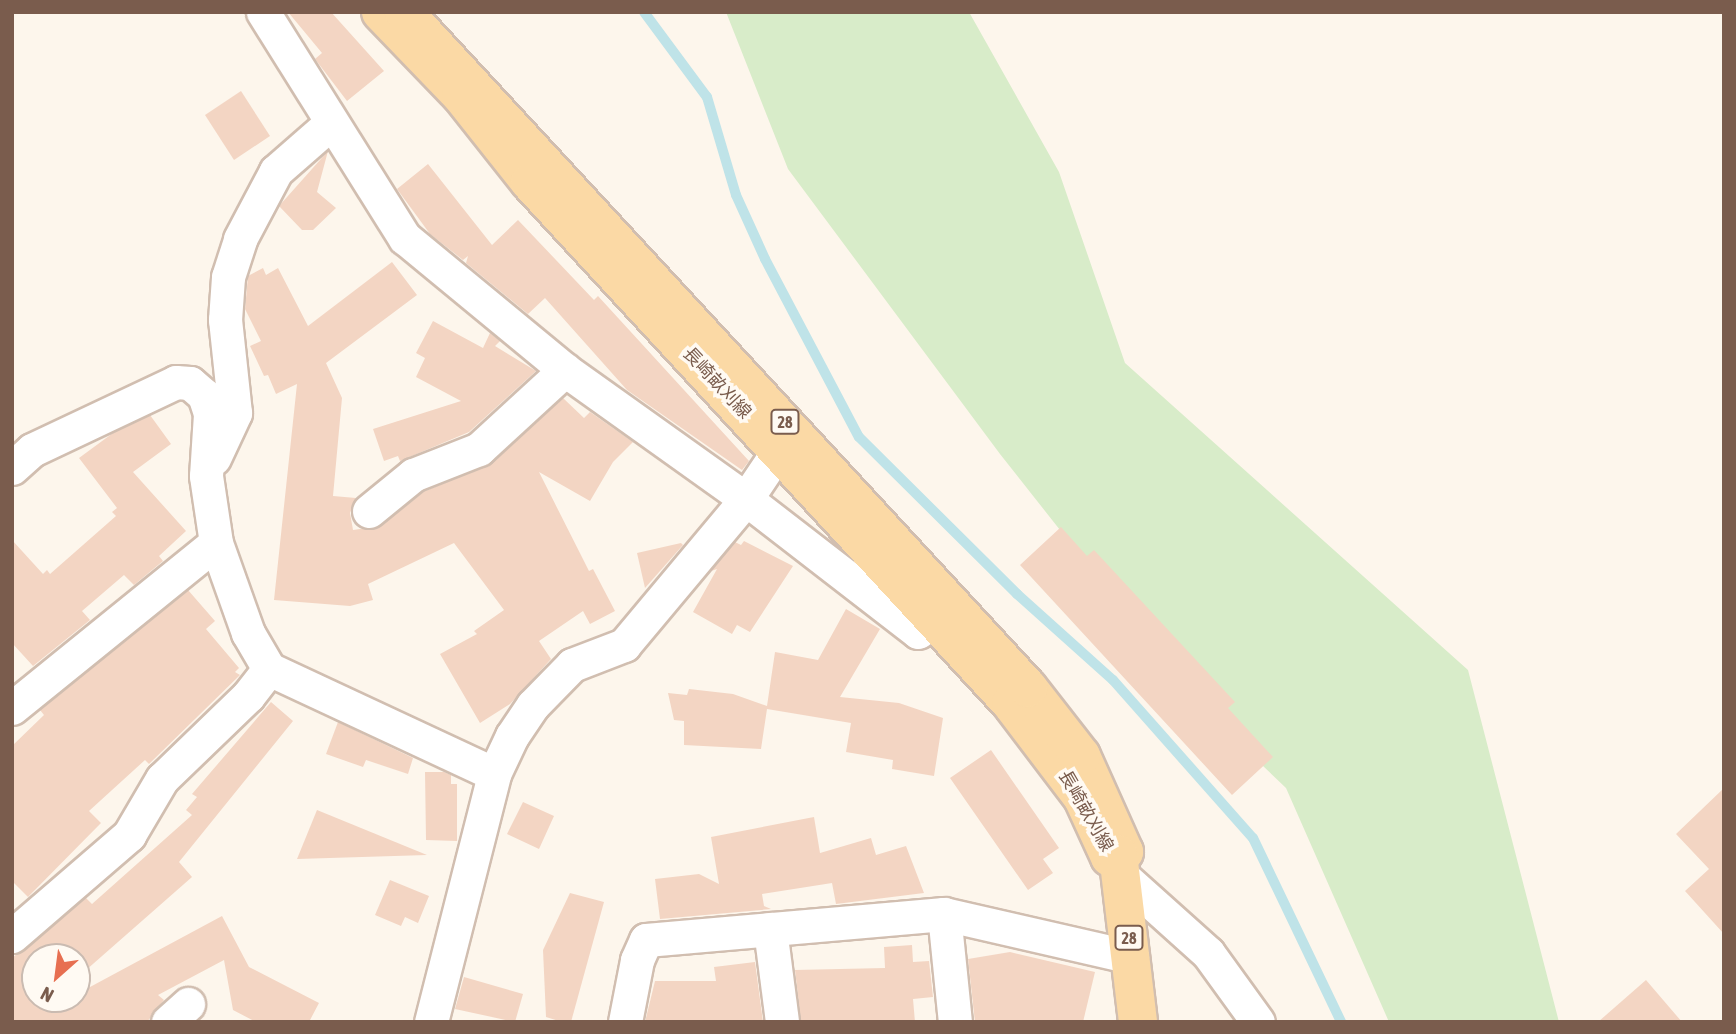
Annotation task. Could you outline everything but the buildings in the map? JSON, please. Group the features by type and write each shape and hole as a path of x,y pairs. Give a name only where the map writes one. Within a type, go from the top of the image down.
{"main road":[{"name":"長崎畝刈線","path":"380,12 461,95 530,182 779,450 1037,736 1083,798 1110,857 1119,864"},
{"name":"長崎畝刈線","path":"404,12 1028,688 1081,756 1124,852 1119,864 1138,1022"}],"street":[{"path":"263,12 405,238 565,370 746,499 918,632 934,621"},
{"path":"206,476 235,413 225,320 228,277 240,239 276,171 331,123"},
{"path":"369,511 413,475 479,449 565,370"},
{"path":"12,468 32,450 176,382 190,383 204,395 210,414 206,476 216,543 248,633 269,668 494,774"},
{"path":"431,1022 494,774 512,736 533,705 572,665 624,645 746,499 779,450"},
{"path":"12,708 216,543"},
{"path":"12,936 129,835 162,779 248,696 269,668"},
{"path":"1119,864 1208,953 1258,1022"},
{"path":"625,1022 637,960 646,940 944,914 1132,957"},
{"path":"944,914 955,1022"},
{"path":"770,929 782,1022"}],"green space":[{"path":"726,12 969,12 1059,172 1125,363 1468,670 1559,1022 1389,1022 1286,788 1195,701 1000,454 788,169"}],"waterway":[{"path":"644,12 707,97 736,195 765,259 859,437 1017,594 1113,680 1253,838 1341,1022"}]}
